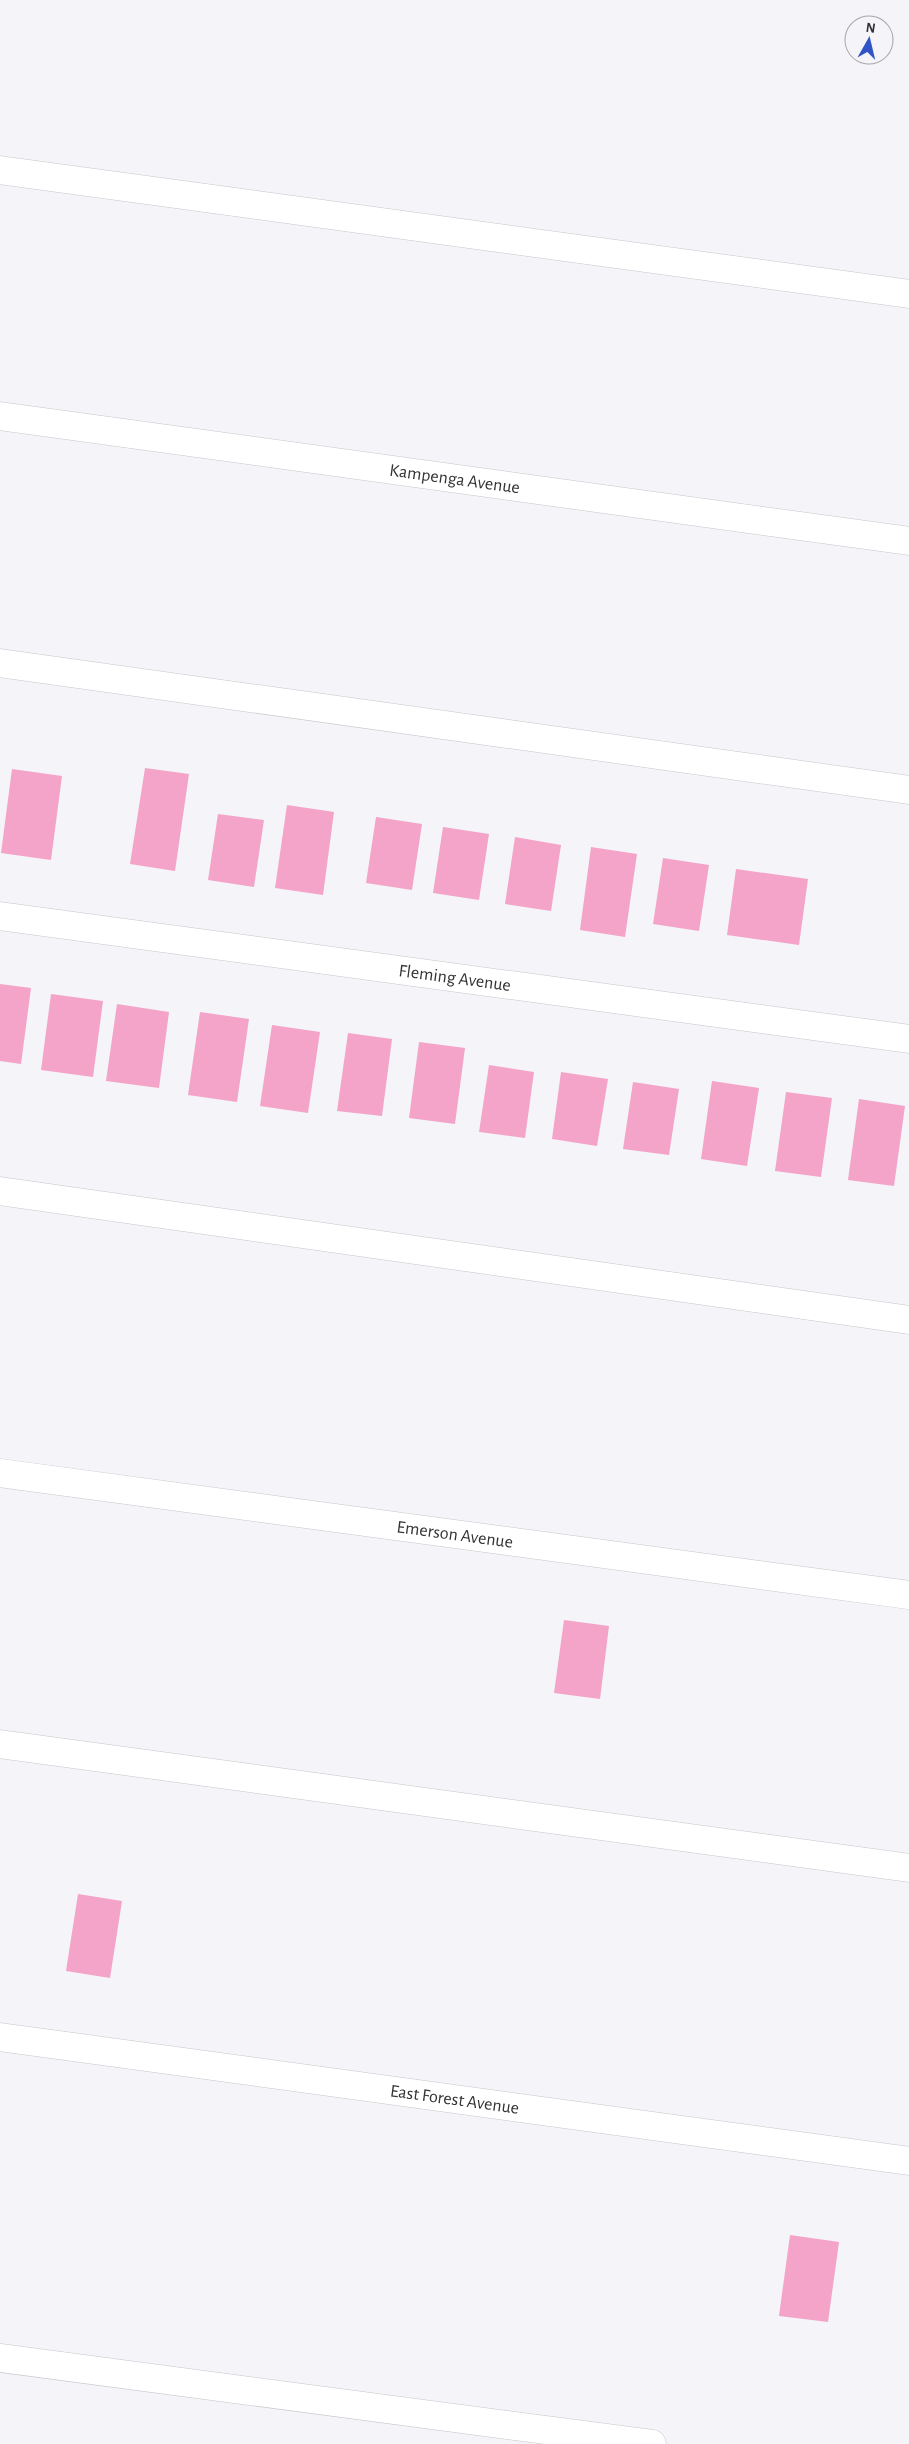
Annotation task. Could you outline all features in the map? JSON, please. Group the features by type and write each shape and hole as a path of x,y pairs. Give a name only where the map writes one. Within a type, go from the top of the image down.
{"street":[{"path":"0,170 909,294"},
{"name":"Kampenga Avenue","path":"0,416 909,541"},
{"path":"0,663 909,790"},
{"name":"Fleming Avenue","path":"0,916 909,1039"},
{"path":"0,1191 909,1320"},
{"name":"Emerson Avenue","path":"0,1473 909,1595"},
{"path":"0,1744 909,1868"},
{"name":"East Forest Avenue","path":"0,2037 909,2160"},
{"path":"0,2358 652,2444"}],"building":[{"path":"145,768 189,774 175,871 130,864"},
{"path":"12,769 62,776 51,860 1,853"},
{"path":"287,805 334,812 323,895 275,888"},
{"path":"218,814 264,820 254,887 208,880"},
{"path":"376,817 422,824 412,890 366,883"},
{"path":"443,827 489,834 479,900 433,893"},
{"path":"515,837 561,845 551,911 505,904"},
{"path":"591,847 637,854 625,937 580,930"},
{"path":"663,858 709,865 699,931 653,924"},
{"path":"736,869 808,879 799,945 727,935"},
{"path":"0,984 31,988 21,1064 0,1061"},
{"path":"51,994 103,1001 93,1077 41,1070"},
{"path":"117,1004 169,1012 159,1088 106,1081"},
{"path":"200,1012 249,1019 237,1102 188,1095"},
{"path":"272,1025 320,1032 308,1113 260,1106"},
{"path":"348,1033 392,1039 382,1116 337,1111"},
{"path":"419,1042 465,1048 455,1124 409,1118"},
{"path":"489,1065 534,1072 525,1138 479,1132"},
{"path":"561,1072 608,1079 597,1146 552,1139"},
{"path":"712,1081 759,1088 747,1166 701,1159"},
{"path":"633,1082 679,1089 669,1155 623,1149"},
{"path":"786,1092 832,1098 821,1177 775,1171"},
{"path":"859,1099 905,1106 894,1186 848,1180"},
{"path":"564,1620 609,1626 600,1699 554,1693"},
{"path":"78,1894 122,1901 110,1978 66,1971"},
{"path":"790,2235 839,2242 828,2322 779,2316"}]}
